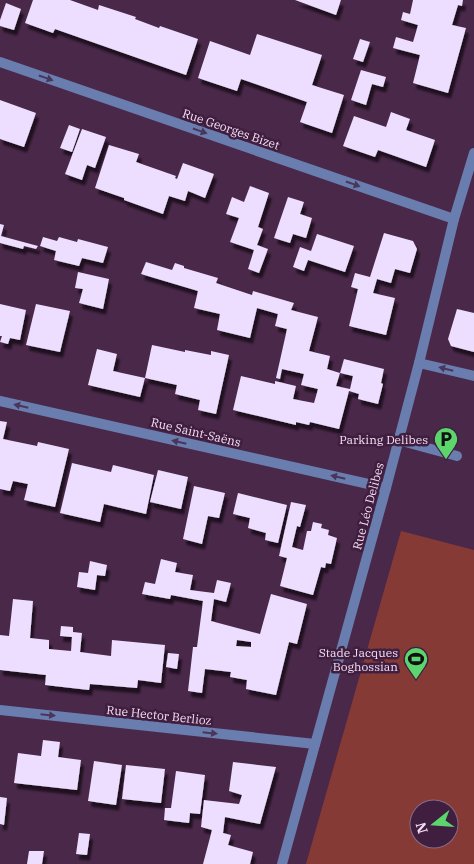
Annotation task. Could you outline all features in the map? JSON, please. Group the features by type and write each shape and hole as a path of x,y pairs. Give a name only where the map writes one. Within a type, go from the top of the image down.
{"street":[{"name":"Rue Georges Bizet","path":"0,62 454,220"},
{"name":"Rue Léo Delibes","path":"282,864 386,488 454,220 474,153"},
{"path":"419,363 474,376"},
{"name":"Rue Saint-Saëns","path":"0,401 386,488"},
{"path":"398,440 457,456"},
{"name":"Rue Hector Berlioz","path":"0,710 315,744"}],"shaded area":[{"name":"Stade Jacques Boghossian","path":"401,531 474,550 474,864 306,864"}],"building":[{"path":"33,0 70,0 98,10 99,5 136,17 135,19 159,28 160,26 198,39 186,75 55,29 53,33 25,23"},
{"path":"295,0 341,0 336,15"},
{"path":"413,0 463,0 462,6 458,5 452,25 466,28 448,93 413,83 420,55 393,48 396,37 413,42 418,25 401,20 403,12 410,14"},
{"path":"6,3 21,9 14,30 0,26 0,20"},
{"path":"257,34 322,55 312,85 344,95 332,133 300,122 307,102 241,79 237,91 198,78 210,41 250,55"},
{"path":"360,39 370,42 363,62 353,59"},
{"path":"361,70 386,77 383,87 372,84 366,105 351,100"},
{"path":"0,100 36,113 24,147 0,139"},
{"path":"391,112 410,119 406,130 435,140 426,167 378,150 375,157 343,146 354,116 386,127"},
{"path":"69,125 80,129 72,152 60,148"},
{"path":"82,129 106,137 95,168 87,165 82,180 65,174"},
{"path":"109,145 139,154 136,162 176,176 175,178 177,179 183,163 214,174 205,198 188,191 185,201 169,196 163,214 95,188"},
{"path":"250,186 269,193 258,227 263,229 257,245 268,249 259,273 248,269 254,250 230,242 239,218 226,214 232,197 244,202"},
{"path":"288,197 304,202 300,214 312,218 306,238 293,234 290,243 274,238"},
{"path":"0,224 4,225 1,236 38,246 36,249 24,246 23,249 0,243"},
{"path":"384,233 413,241 417,249 410,273 395,269 391,283 377,279 373,293 395,298 386,335 349,326 358,289 351,287 355,273 370,277"},
{"path":"317,234 354,246 345,272 308,260 304,271 293,267 300,247 311,251"},
{"path":"43,237 57,241 59,237 77,242 78,239 108,247 103,263 82,258 79,266 54,260 56,251 40,246"},
{"path":"146,262 172,270 175,263 184,266 184,268 218,278 216,283 252,295 253,291 294,303 291,310 318,317 309,351 330,356 327,369 340,373 344,359 384,369 381,383 383,384 378,404 358,399 359,394 349,391 339,429 310,422 309,425 296,422 296,425 233,410 241,376 275,384 275,381 296,386 293,399 314,403 318,389 301,385 304,374 282,369 280,379 276,378 287,329 275,326 278,314 257,308 250,338 217,330 220,314 194,308 198,291 141,274","holes":["340,373 353,376 350,389 336,386"]},
{"path":"78,272 109,279 103,309 79,303 83,289 75,288"},
{"path":"0,304 26,310 20,340 10,338 8,344 0,342 2,336 0,336"},
{"path":"36,304 70,311 60,352 26,345"},
{"path":"457,309 474,313 474,352 451,346 448,339"},
{"path":"152,345 185,352 185,350 211,355 211,351 229,355 216,414 198,410 200,400 175,394 177,385 145,378"},
{"path":"97,349 117,354 113,371 145,378 140,397 88,385"},
{"path":"0,421 7,422 3,439 37,446 38,442 69,449 55,507 24,500 28,484 13,481 10,491 0,489"},
{"path":"72,463 111,472 113,465 154,475 146,514 104,504 100,522 60,513"},
{"path":"158,470 188,477 181,509 150,502"},
{"path":"194,486 225,493 219,518 208,516 202,544 183,539"},
{"path":"238,493 287,505 278,543 265,540 266,533 248,528 250,518 233,514"},
{"path":"291,502 306,505 300,527 297,526 292,547 303,550 307,531 311,531 313,522 322,524 321,528 329,530 328,535 337,538 331,564 326,563 325,568 321,567 313,595 280,586 287,558 279,556"},
{"path":"161,559 177,563 175,572 193,575 190,590 214,593 217,580 231,583 226,602 214,599 211,621 260,634 271,594 307,604 297,644 289,642 276,695 246,689 247,680 230,677 231,672 205,669 202,693 188,691 193,647 197,647 203,601 171,595 170,599 142,594 145,582 155,584","holes":["237,640 251,642 251,647 236,646"]},
{"path":"90,561 107,565 105,576 97,575 95,590 77,587 79,572 88,573"},
{"path":"13,599 33,601 30,638 49,640 49,649 71,651 72,637 60,636 61,626 73,627 73,632 82,633 80,652 111,656 112,640 165,645 161,683 138,680 137,688 90,684 89,690 45,685 46,675 0,670 0,635 9,636"},
{"path":"168,653 179,654 177,669 166,667"},
{"path":"43,740 60,742 58,757 81,760 77,790 14,783 18,753 41,756"},
{"path":"94,761 122,765 116,805 88,801"},
{"path":"233,762 276,767 260,824 225,817 223,833 231,835 228,845 253,852 250,864 203,864 212,830 201,827 204,800 239,804 242,795 229,791"},
{"path":"126,765 165,769 161,803 122,799"},
{"path":"176,771 205,775 200,814 190,813 189,823 164,820 165,808 171,808"},
{"path":"0,797 7,798 4,825 0,824"},
{"path":"79,833 90,834 87,855 76,854"},
{"path":"29,851 44,851 42,864 27,864"}],"place":[{"name":"Parking Delibes","path":"446,460"},
{"name":"Stade Jacques Boghossian","path":"416,680"}]}
